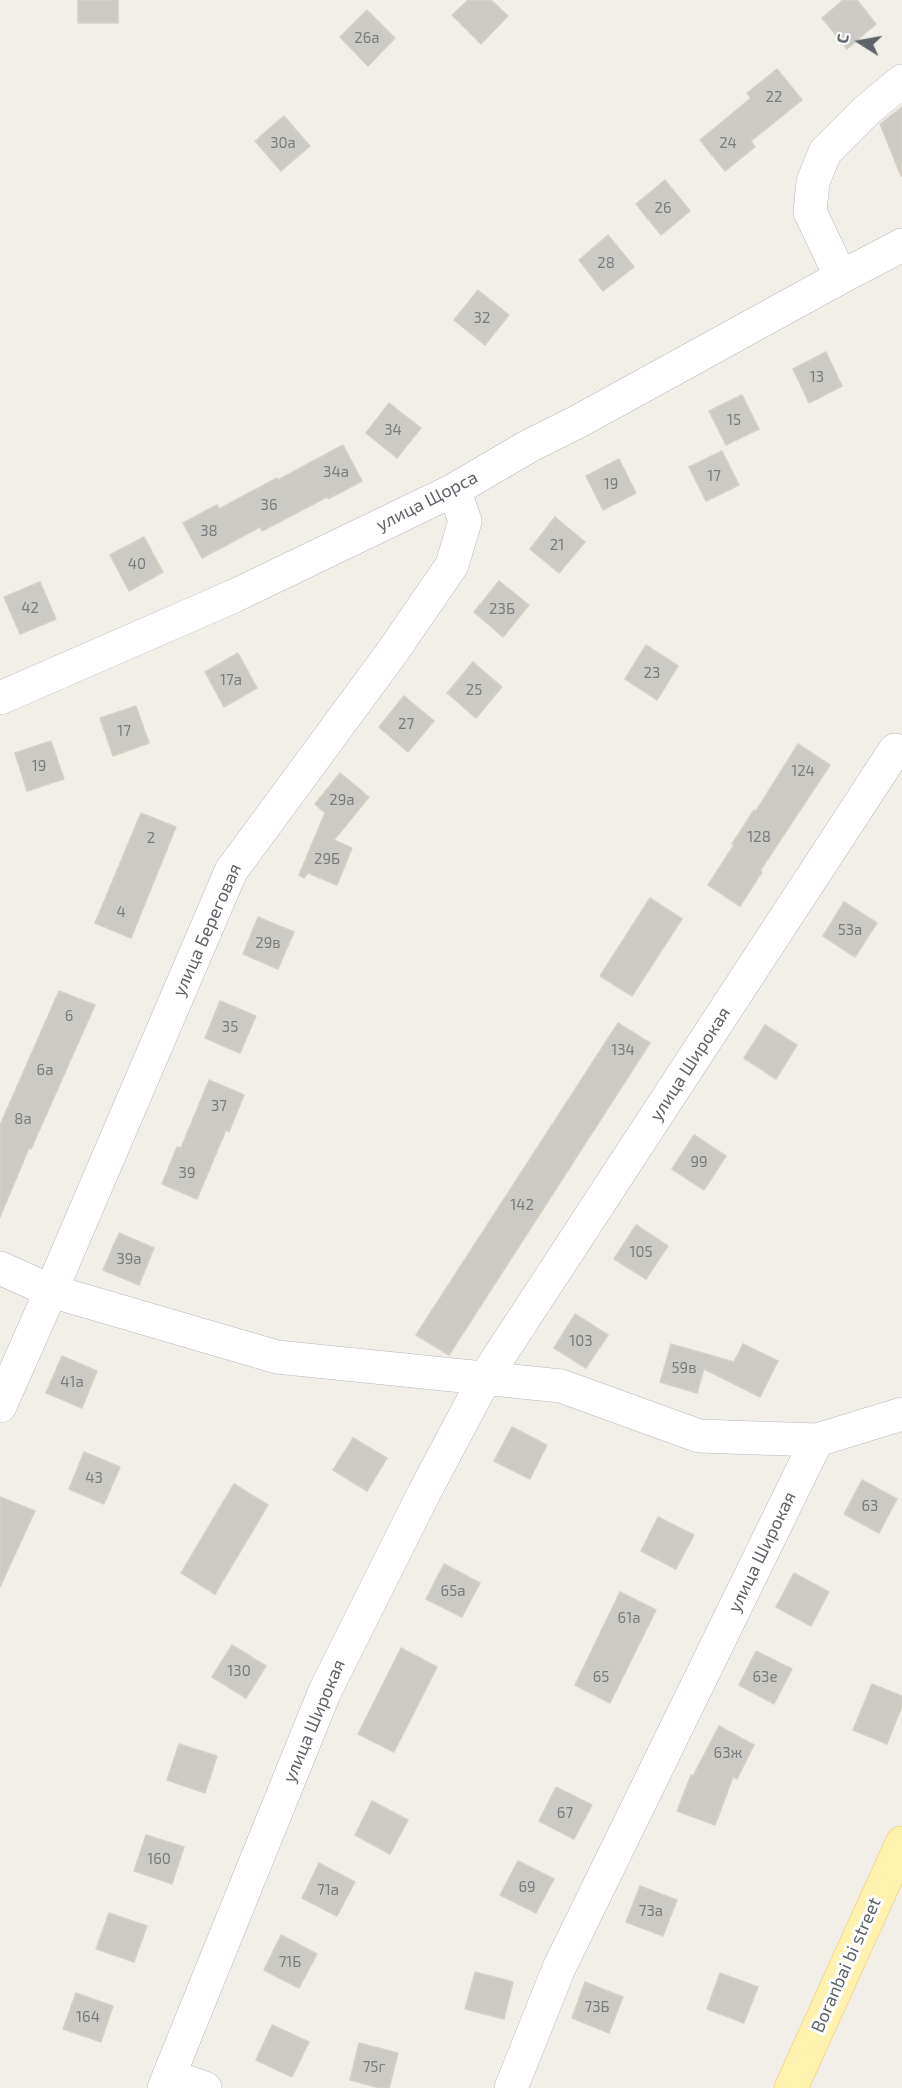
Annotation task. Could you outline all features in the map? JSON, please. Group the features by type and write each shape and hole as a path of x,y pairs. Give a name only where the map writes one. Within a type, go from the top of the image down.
{"main road":[{"name":"Boranbai bi street","path":"790,2088 902,1843"}],"street":[{"path":"841,277 810,212 813,182 825,152 902,81"},
{"name":"улица Щорса","path":"0,698 234,596 454,490 529,446 590,416 902,245"},
{"name":"улица Береговая","path":"0,1406 231,871 393,651 452,564 465,521 454,490"},
{"name":"улица Широкая","path":"205,2088 167,2082 324,1691 424,1493 485,1378 895,750"},
{"path":"0,1268 51,1291 278,1357 561,1386 699,1436 817,1440 902,1414"},
{"name":"улица Широкая","path":"511,2088 560,1968 817,1440"}],"building":[{"path":"78,0 118,0 118,23 78,23"},
{"path":"468,0 491,0 508,16 481,44 452,15"},
{"path":"843,0 857,0 876,24 847,49 822,18"},
{"path":"367,10 395,38 368,66 340,37"},
{"path":"777,69 802,100 751,141 755,147 725,171 700,140 751,98 747,93"},
{"path":"902,107 902,176 901,176 880,124"},
{"path":"284,116 310,146 281,171 255,141"},
{"path":"665,180 690,211 661,235 636,204"},
{"path":"608,235 634,267 603,291 579,260"},
{"path":"478,290 509,315 485,345 454,320"},
{"path":"826,352 842,386 809,403 793,369"},
{"path":"742,395 759,429 726,445 709,411"},
{"path":"389,403 421,428 397,458 366,433"},
{"path":"343,445 362,481 262,531 260,527 202,558 183,523 217,505 219,509"},
{"path":"722,451 739,485 706,501 689,467"},
{"path":"619,459 636,493 603,510 586,476"},
{"path":"555,517 585,542 559,573 530,549"},
{"path":"144,537 163,572 129,591 110,555"},
{"path":"499,581 529,605 503,637 474,612"},
{"path":"40,582 56,619 20,634 4,597"},
{"path":"646,645 678,666 657,700 625,679"},
{"path":"238,653 257,688 224,707 205,672"},
{"path":"473,662 502,687 476,718 447,693"},
{"path":"404,696 434,721 408,752 379,727"},
{"path":"136,706 149,743 113,756 100,718"},
{"path":"51,741 64,779 27,791 15,753"},
{"path":"798,744 830,765 760,871 762,872 740,906 708,885 734,845 732,844 754,810 756,811"},
{"path":"340,773 369,797 334,840 352,848 337,885 308,873 304,878 299,875 325,813 315,804"},
{"path":"141,813 176,827 131,938 95,923"},
{"path":"650,898 682,919 632,996 600,976"},
{"path":"844,902 877,923 855,957 823,936"},
{"path":"258,917 294,932 278,969 243,954"},
{"path":"59,991 95,1005 0,1217 0,1125"},
{"path":"220,1001 256,1016 240,1053 205,1038"},
{"path":"618,1023 650,1043 449,1355 416,1335"},
{"path":"765,1025 797,1045 776,1079 744,1058"},
{"path":"209,1080 244,1095 229,1132 226,1130 197,1199 162,1184 177,1147 181,1148"},
{"path":"694,1135 726,1156 704,1190 672,1169"},
{"path":"636,1225 668,1246 646,1279 614,1259"},
{"path":"119,1233 154,1248 139,1285 103,1270"},
{"path":"575,1314 608,1335 586,1368 554,1348"},
{"path":"671,1344 734,1362 743,1344 778,1361 760,1397 704,1369 697,1393 660,1382"},
{"path":"62,1356 97,1371 82,1408 46,1393"},
{"path":"512,1427 547,1445 530,1479 494,1461"},
{"path":"353,1438 387,1458 367,1491 333,1470"},
{"path":"84,1452 120,1467 104,1504 69,1489"},
{"path":"862,1480 897,1499 879,1533 844,1514"},
{"path":"234,1484 268,1505 215,1594 181,1573"},
{"path":"0,1497 35,1511 0,1587"},
{"path":"658,1517 694,1535 676,1569 641,1551"},
{"path":"444,1564 480,1583 462,1617 426,1599"},
{"path":"794,1573 829,1592 811,1626 776,1607"},
{"path":"620,1592 656,1610 610,1703 575,1685"},
{"path":"232,1645 266,1666 246,1698 212,1677"},
{"path":"401,1648 437,1667 394,1752 358,1734"},
{"path":"756,1651 792,1669 774,1704 739,1685"},
{"path":"872,1684 902,1696 902,1706 887,1744 853,1730"},
{"path":"719,1726 754,1745 737,1779 733,1777 715,1825 677,1811 691,1775 693,1776"},
{"path":"179,1744 217,1756 205,1793 167,1780"},
{"path":"556,1787 592,1805 574,1839 539,1821"},
{"path":"372,1801 408,1820 390,1854 355,1835"},
{"path":"146,1835 184,1847 172,1884 134,1871"},
{"path":"518,1861 554,1879 536,1913 500,1895"},
{"path":"319,1863 355,1882 337,1916 302,1898"},
{"path":"640,1886 677,1900 663,1936 626,1922"},
{"path":"109,1913 147,1926 134,1962 96,1949"},
{"path":"281,1935 317,1954 299,1988 264,1970"},
{"path":"475,1972 513,1982 504,2019 465,2009"},
{"path":"720,1973 758,1987 744,2023 707,2009"},
{"path":"585,1982 623,1997 609,2033 572,2018"},
{"path":"76,1993 113,2006 101,2042 63,2029"},
{"path":"272,2025 309,2042 292,2077 256,2060"},
{"path":"359,2043 398,2053 389,2088 380,2088 350,2080"}]}
